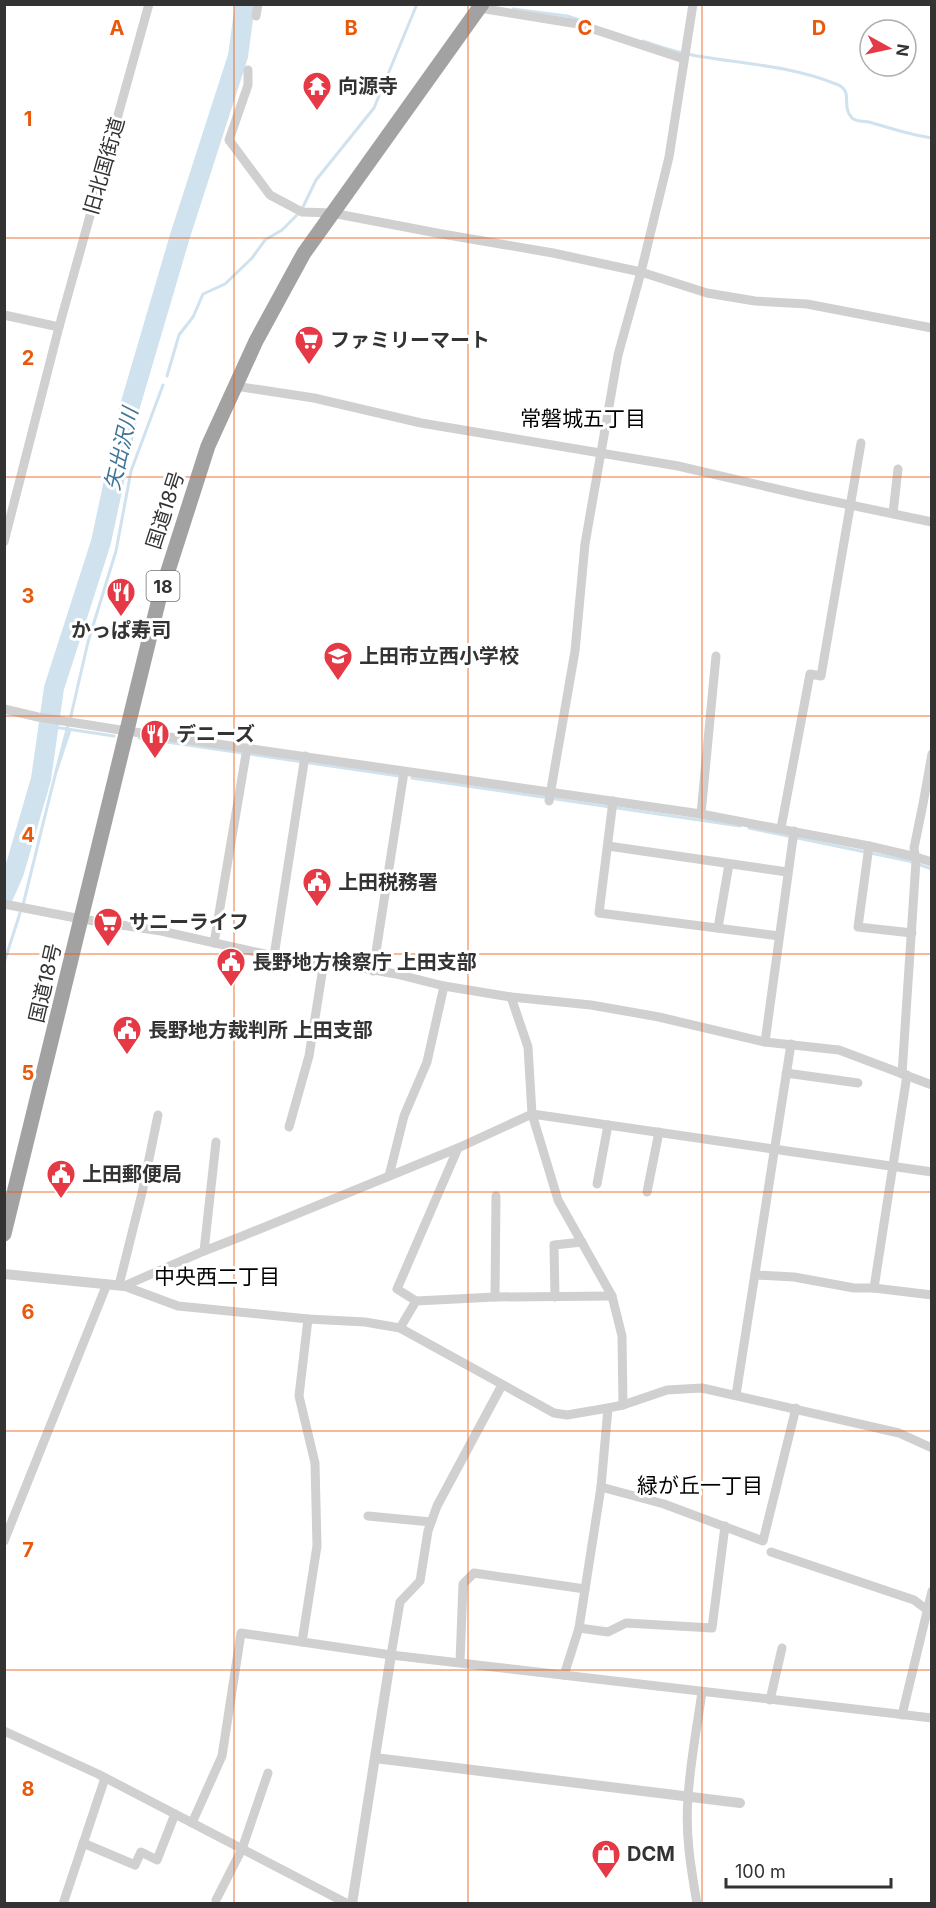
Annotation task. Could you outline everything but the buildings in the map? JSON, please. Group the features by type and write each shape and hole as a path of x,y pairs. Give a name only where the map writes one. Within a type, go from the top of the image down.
{"highway":[{"name":"国道18号","path":"4,1234 171,560 208,446 279,296 304,253 481,6"}],"street":[{"name":"旧北国街道","path":"4,542 59,327 149,4"},
{"path":"256,16 258,4"},
{"path":"549,796 575,651 585,544 618,355 669,157 693,4"},
{"path":"481,6 578,24 684,59"},
{"path":"248,70 248,85 229,140 270,195 302,212 333,213 553,253 641,272 707,293 755,301 807,304 932,328"},
{"path":"4,315 59,327"},
{"path":"235,386 314,398 422,423 678,466 932,522"},
{"path":"781,828 810,674 821,676 861,443"},
{"path":"893,513 898,469"},
{"path":"701,814 716,656"},
{"path":"4,709 38,717 305,756 486,787 549,796 613,801 701,814 869,846 932,862"},
{"path":"214,943 247,748"},
{"path":"874,1288 905,1075 916,857 914,848 932,754"},
{"path":"274,957 305,756"},
{"path":"373,971 404,772"},
{"path":"613,801 599,913 778,936"},
{"path":"765,1042 794,831"},
{"path":"608,846 787,872"},
{"path":"869,846 858,927 912,933"},
{"path":"718,928 729,864"},
{"path":"7,905 162,931 274,957 324,961 396,974 444,986 659,1017 765,1042 839,1050 932,1085"},
{"path":"289,1127 309,1056 324,961"},
{"path":"389,1176 404,1116 428,1062 444,986"},
{"path":"511,997 528,1047 532,1114 558,1200 612,1296 622,1336 623,1405"},
{"path":"736,1395 790,1044"},
{"path":"786,1073 858,1083"},
{"path":"121,1285 458,1149 532,1114 932,1172"},
{"path":"121,1285 158,1115"},
{"path":"597,1184 608,1125"},
{"path":"647,1192 659,1132"},
{"path":"204,1251 216,1142"},
{"path":"458,1149 397,1288 416,1301 495,1297 612,1296"},
{"path":"495,1297 496,1196"},
{"path":"555,1297 554,1245 582,1242"},
{"path":"4,1274 121,1285 178,1306 308,1319 365,1322 400,1328 554,1413 567,1415 623,1405 667,1390 702,1388 899,1433 932,1448"},
{"path":"755,1275 794,1277 854,1288 932,1295"},
{"path":"4,1541 107,1284"},
{"path":"400,1328 416,1301"},
{"path":"302,1642 317,1546 315,1463 299,1396 308,1319"},
{"path":"352,1904 400,1602 420,1581 431,1522 455,1471 489,1413 502,1385"},
{"path":"564,1675 579,1628 601,1487 608,1408"},
{"path":"601,1487 664,1504 763,1541 796,1408"},
{"path":"368,1516 431,1522"},
{"path":"579,1628 608,1632 626,1623 712,1628 725,1526"},
{"path":"771,1552 914,1600 929,1610"},
{"path":"460,1662 463,1584 474,1573 585,1588"},
{"path":"902,1715 932,1591"},
{"path":"192,1823 222,1756 241,1633 391,1655 932,1718"},
{"path":"770,1700 782,1648"},
{"path":"697,1904 690,1867 687,1830 688,1797 702,1692"},
{"path":"4,1731 105,1778 348,1904"},
{"path":"375,1758 740,1803"},
{"path":"216,1900 242,1849 268,1773"},
{"path":"63,1904 105,1778"},
{"path":"83,1843 135,1865 141,1852 157,1860 175,1814"}],"waterway":[{"name":"矢出沢川","path":"4,895 14,872 41,779 54,688 101,542 130,406 180,236 238,56 245,4"},
{"path":"303,207 316,180 374,108 417,4"},
{"path":"513,9 567,16 580,20"},
{"path":"643,41 686,54 783,69 819,78 845,90 847,108 852,118 932,138"},
{"path":"167,376 179,335 193,317 203,294 225,284 252,258 265,240 282,230 297,215"},
{"path":"70,720 88,642 116,551 131,471 163,385"},
{"path":"47,726 114,736"},
{"path":"23,905 68,726"},
{"path":"56,772 70,730"},
{"path":"139,738 399,776"},
{"path":"412,778 740,826"},
{"path":"749,828 909,861 932,869"},
{"path":"4,963 20,913"}],"place":[{"name":"向源寺","path":"317,112"},
{"name":"ファミリーマート","path":"309,366"},
{"name":"かっぱ寿司","path":"121,618"},
{"name":"上田市立西小学校","path":"338,682"},
{"name":"デニーズ","path":"155,760"},
{"name":"上田税務署","path":"317,908"},
{"name":"サニーライフ","path":"108,948"},
{"name":"長野地方検察庁 上田支部","path":"231,988"},
{"name":"長野地方裁判所 上田支部","path":"127,1056"},
{"name":"上田郵便局","path":"61,1200"},
{"name":"DCM","path":"606,1880"}],"district":[{"name":"常磐城五丁目","path":"583,418"},
{"name":"中央西二丁目","path":"217,1276"},
{"name":"緑が丘一丁目","path":"700,1485"}]}
